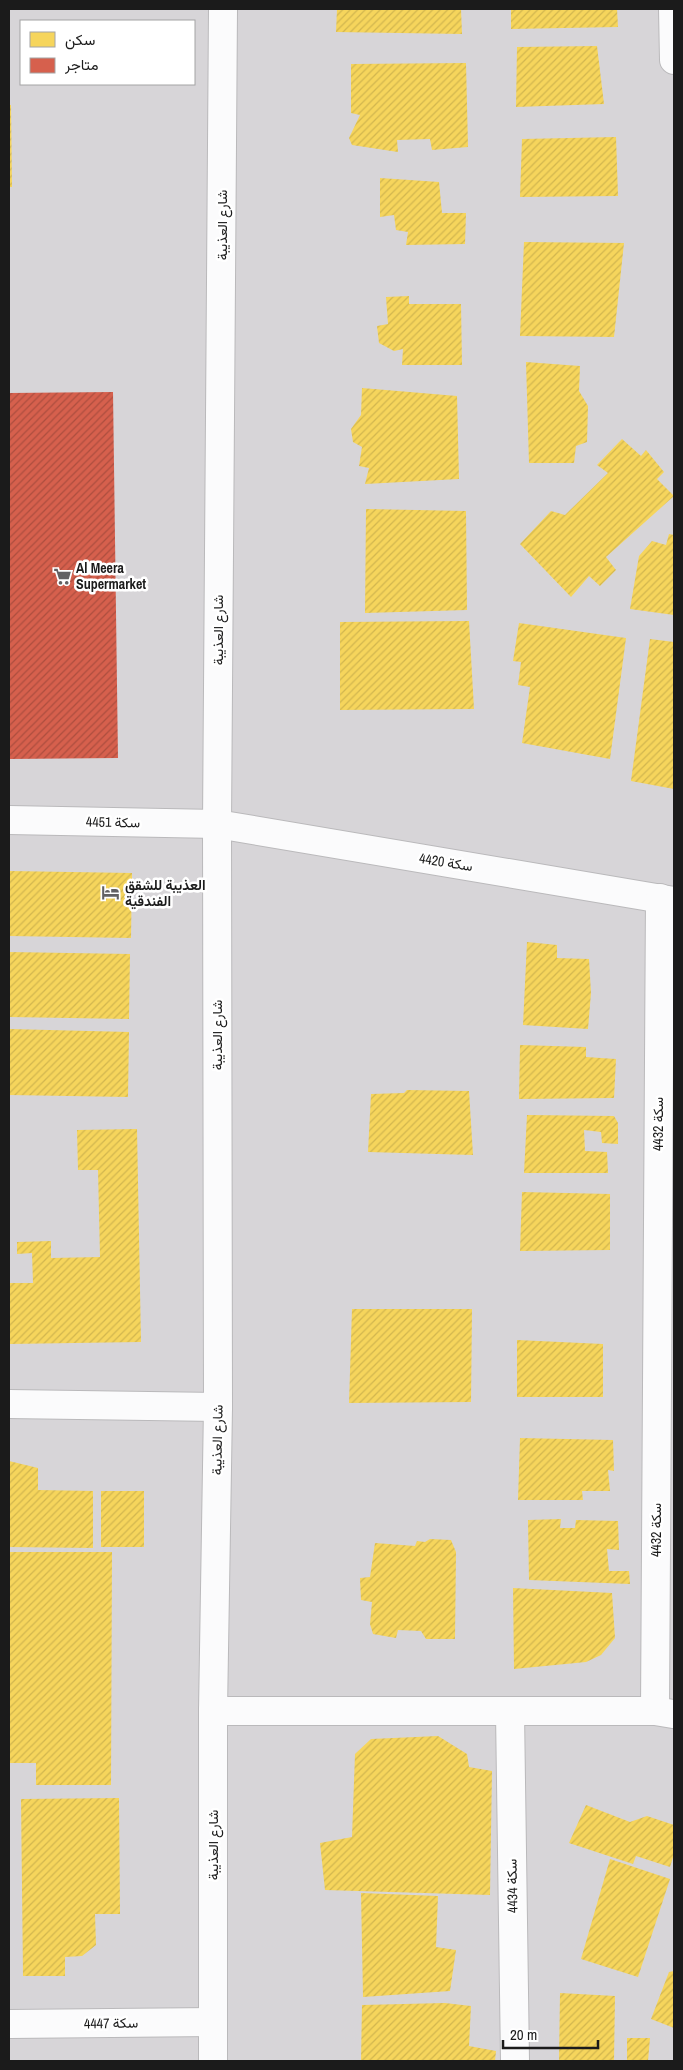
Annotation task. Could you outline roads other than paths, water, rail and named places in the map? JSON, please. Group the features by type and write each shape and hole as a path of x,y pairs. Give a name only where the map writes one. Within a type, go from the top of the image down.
{"street":[{"name":"شارع العذيبة","path":"213,2061 213,1711 218,1407 217,824 223,9"},
{"path":"673,9 674,60"},
{"name":"سكة 4451","path":"9,820 217,824"},
{"name":"سكة 4420","path":"217,824 667,899"},
{"name":"سكة 4432","path":"665,1713 667,899"},
{"path":"9,1404 218,1407"},
{"path":"213,1711 665,1713"},
{"name":"سكة 4434","path":"510,1712 515,2061"},
{"name":"سكة 4447","path":"9,2024 213,2022"}],"place":[{"name":"Al Meera Supermarket","path":"62,576"},
{"name":"العذيبة للشقق الفندقية","path":"111,893"}]}
